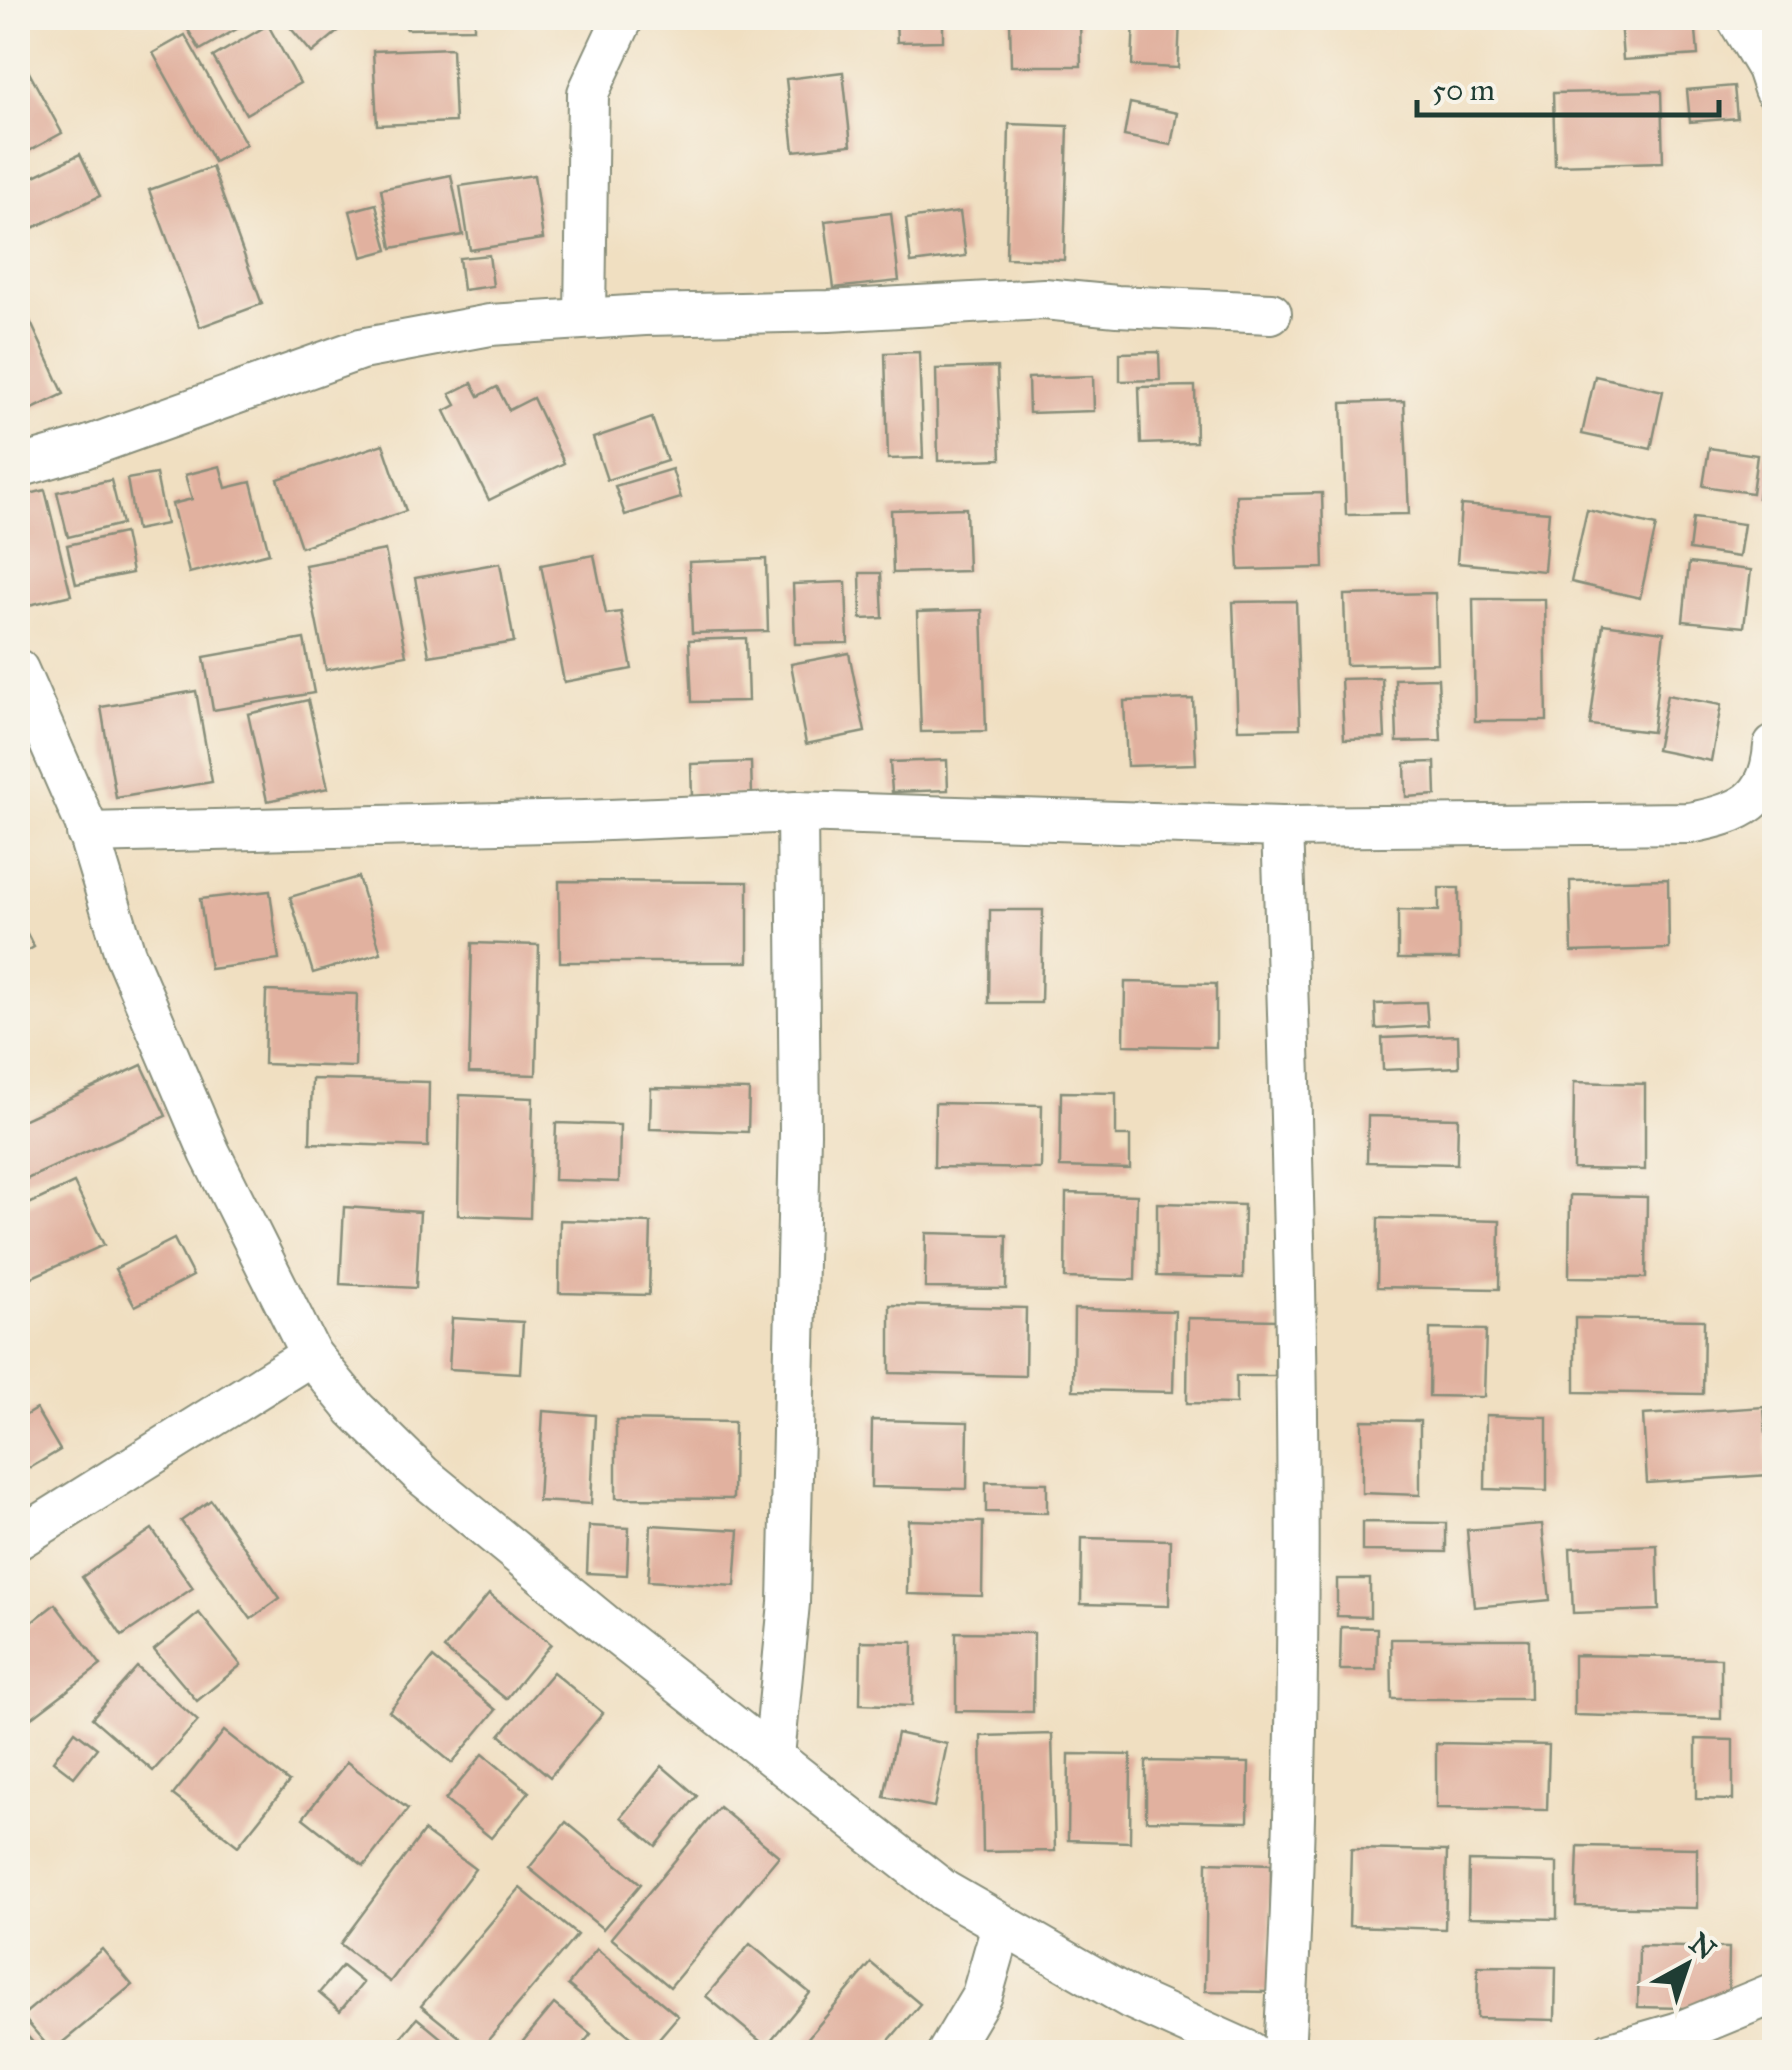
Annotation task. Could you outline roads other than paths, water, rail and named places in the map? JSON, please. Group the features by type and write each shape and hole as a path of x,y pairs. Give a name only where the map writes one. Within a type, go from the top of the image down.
{"street":[{"path":"585,318 588,94 623,18"},
{"path":"1737,18 1772,74"},
{"path":"18,467 84,448 360,350 490,325 1044,299 1270,313"},
{"path":"18,670 87,832 125,954 210,1153 311,1355 355,1409 422,1475 616,1634 944,1891 1130,1998 1250,2052"},
{"path":"87,832 585,821 797,812 1282,826 1690,823 1740,810 1758,796 1772,770 1774,746"},
{"path":"774,1756 790,1602 800,1133 797,812"},
{"path":"1282,826 1293,1159 1299,1542 1295,1876 1284,2052"},
{"path":"18,1539 311,1355"},
{"path":"948,2052 982,1995 1002,1925"},
{"path":"1611,2052 1677,2032 1774,1992"}]}
